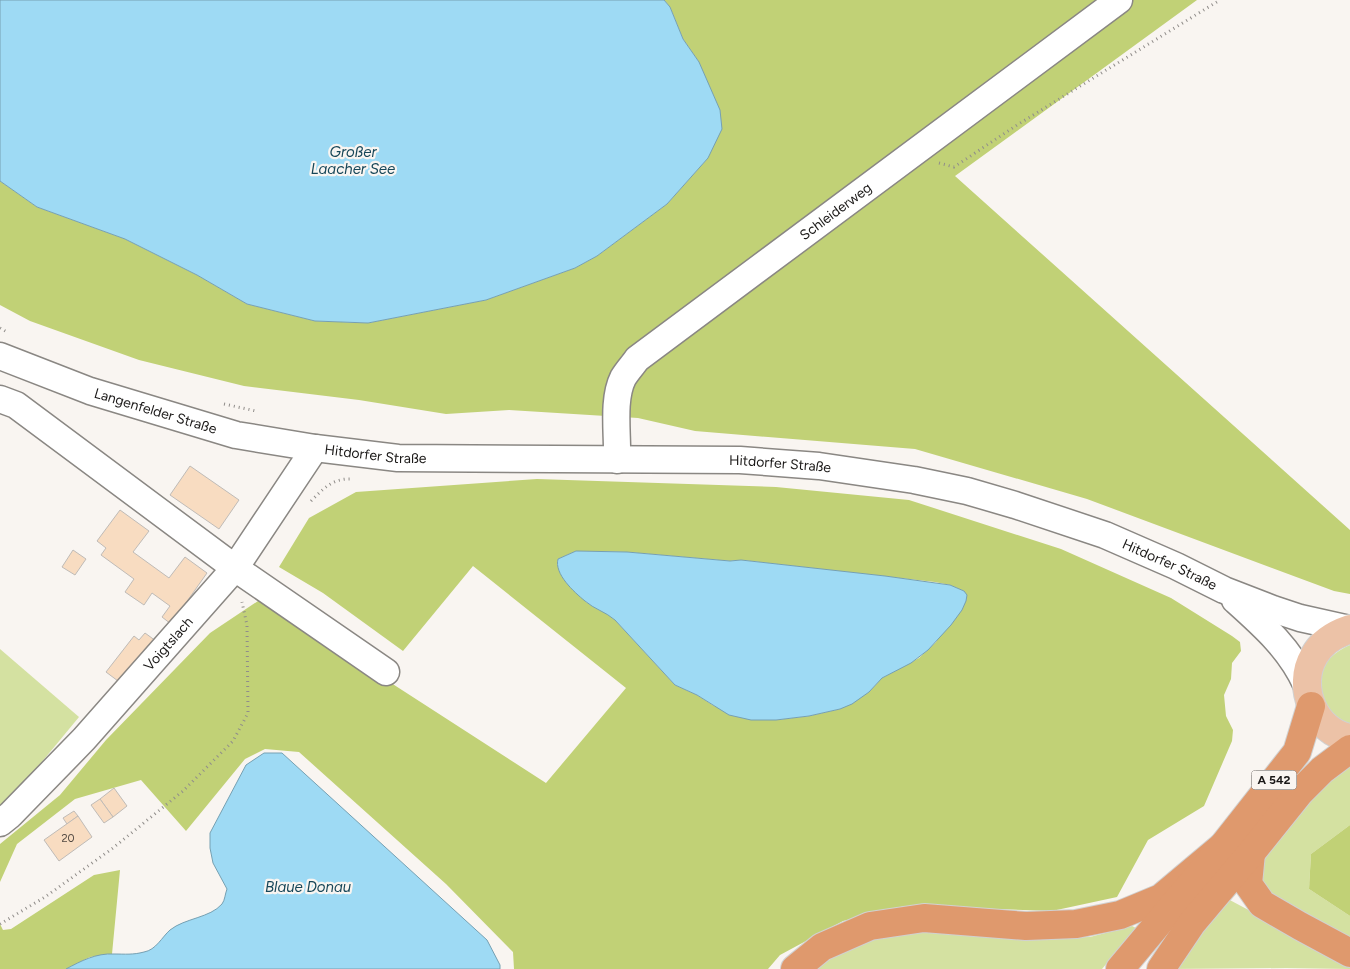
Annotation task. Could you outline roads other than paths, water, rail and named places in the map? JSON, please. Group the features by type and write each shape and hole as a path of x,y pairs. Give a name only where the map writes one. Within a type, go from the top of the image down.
{"highway":[{"name":"A 542","path":"1120,969 1223,846 1297,752 1309,695"},
{"name":"A 542","path":"1161,969 1192,923 1300,792 1322,770 1350,748"},
{"path":"794,969 822,947 870,926 924,918 1026,926 1076,924 1120,915 1161,898 1223,846"},
{"path":"1251,853 1248,884 1262,904 1350,953"}],"main road":[{"path":"1350,629 1336,634 1324,643 1314,655 1308,669 1309,695 1319,720 1332,730 1350,738"}],"street":[{"name":"Schleiderweg","path":"617,460 616,399 623,378 637,359 1120,0"},
{"name":"Langenfelder Straße","path":"7,345 90,391 227,433 316,448"},
{"path":"0,399 16,405 235,568 386,672"},
{"name":"Hitdorfer Straße","path":"316,448 398,458 740,460 819,466 923,482 967,491 1015,505 1138,549 1224,590 1300,618 1350,629"},
{"name":"Voigtslach","path":"0,823 84,738 235,568 316,448"},
{"name":"Hitdorfer Straße","path":"1224,590 1265,627 1297,664 1309,695"}],"water":[{"name":"Großer Laacher See","path":"0,0 664,0 670,7 683,39 699,62 720,110 722,129 708,158 667,204 597,256 575,268 486,300 368,323 315,321 247,304 197,275 125,239 37,207 0,181"},
{"path":"576,551 627,552 730,561 741,560 885,576 950,585 964,591 967,595 962,610 928,650 911,663 882,678 869,692 852,704 840,709 809,716 776,720 751,720 729,715 697,695 675,685 615,620 589,604 576,593 562,577 559,571 558,559"},
{"name":"Blaue Donau","path":"264,753 282,753 487,940 500,965 500,969 66,969 95,956 133,954 148,951 176,926 211,912 222,904 227,889 213,863 210,833 246,765"}]}
